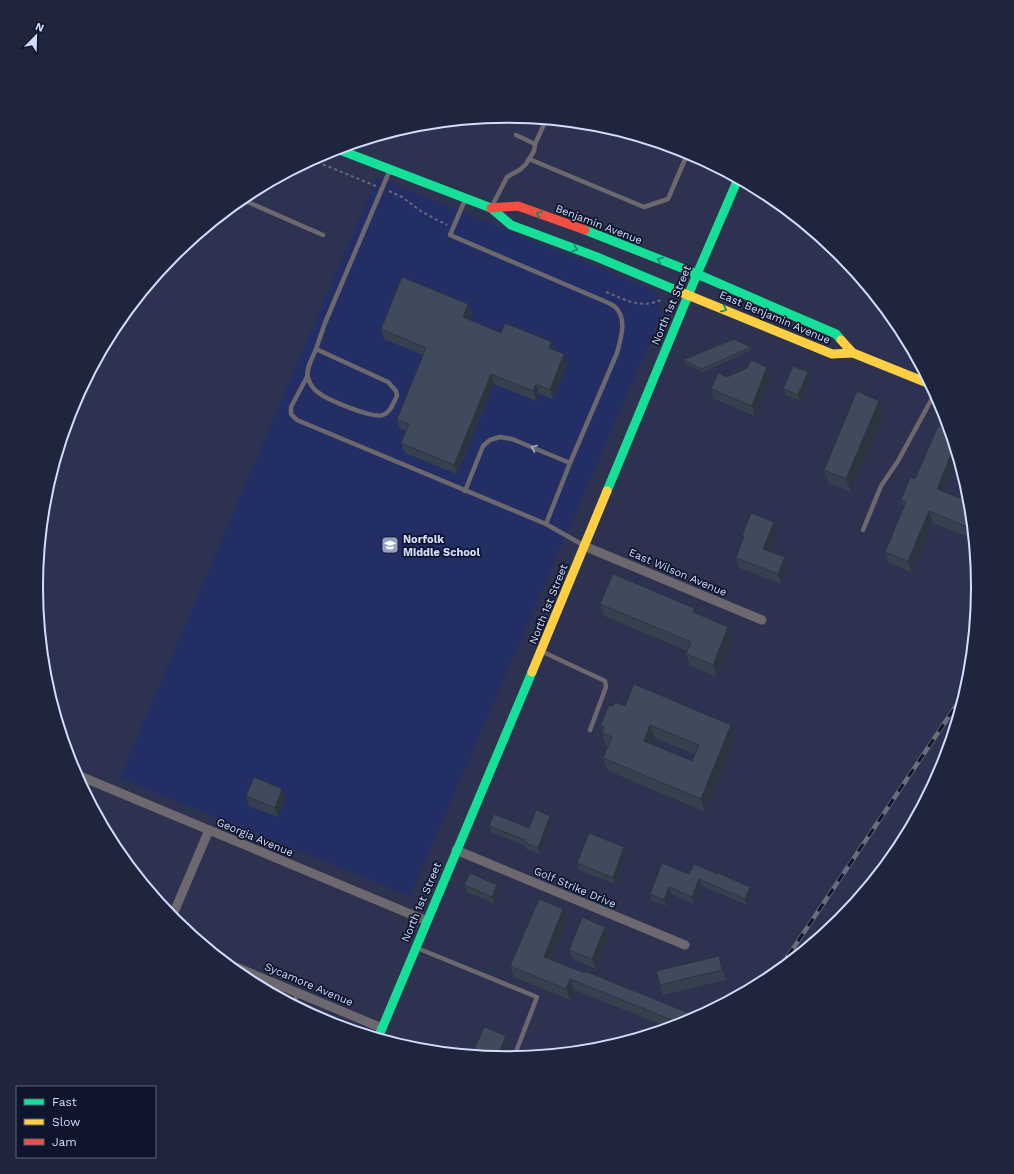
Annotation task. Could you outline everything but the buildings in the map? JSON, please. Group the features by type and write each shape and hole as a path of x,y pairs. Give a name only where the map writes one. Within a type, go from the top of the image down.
{"main road":[{"name":"Benjamin Avenue","path":"345,152 491,208 511,225 597,257 688,294"},
{"name":"North 1st Street","path":"380,1033 541,651 688,294 736,183"},
{"name":"Benjamin Avenue","path":"491,208 518,206 697,274"},
{"name":"East Benjamin Avenue","path":"697,274 836,334 853,353"},
{"name":"East Benjamin Avenue","path":"688,294 832,354 853,353 922,381"}],"street":[{"name":"East Wilson Avenue","path":"584,546 762,620"},
{"name":"Georgia Avenue","path":"84,778 427,922"},
{"path":"175,911 209,830"},
{"name":"Golf Strike Drive","path":"456,850 685,945"},
{"name":"Sycamore Avenue","path":"248,972 382,1028"}],"lane":[{"path":"491,208 507,178 521,169 529,159 534,151 535,144 544,125"},
{"path":"516,135 535,144"},
{"path":"529,159 644,207 668,199 685,158"},
{"path":"390,170 325,323 308,369 307,377 291,407 291,414 297,420 546,524 584,546"},
{"path":"465,198 450,235 614,306 621,314 622,336 617,353 570,463 546,524"},
{"path":"248,202 323,235"},
{"path":"307,377 312,386 318,392 330,400 375,416 382,416 389,411 397,396 396,391 388,382 316,349"},
{"path":"863,530 881,486 898,460 931,399"},
{"path":"465,491 483,446 490,440 500,437 512,439 570,463"},
{"path":"541,651 605,681 606,687 590,730"},
{"path":"416,947 537,997 516,1051"},
{"path":"296,1000 298,993"}],"path":[{"path":"319,163 402,197 435,220 454,228"},
{"path":"604,291 632,303 652,304 661,300"}],"shaded area":[{"name":"Norfolk Middle School","path":"377,177 655,291 662,313 410,896 120,778"}],"railway":[{"path":"788,955 955,708"}],"traffic: fast":[{"path":"346,152 491,208 511,225 597,257 678,291"},
{"path":"607,491 736,183"},
{"path":"585,230 697,274 836,334 841,340"},
{"path":"380,1033 532,672"}],"traffic: slow":[{"path":"678,291 832,354 853,353"},
{"path":"841,340 853,353 922,381"},
{"path":"532,672 607,491"}],"traffic: jam":[{"path":"491,208 518,206 585,230"}],"place":[{"name":"Norfolk Middle School","path":"390,545"}]}
